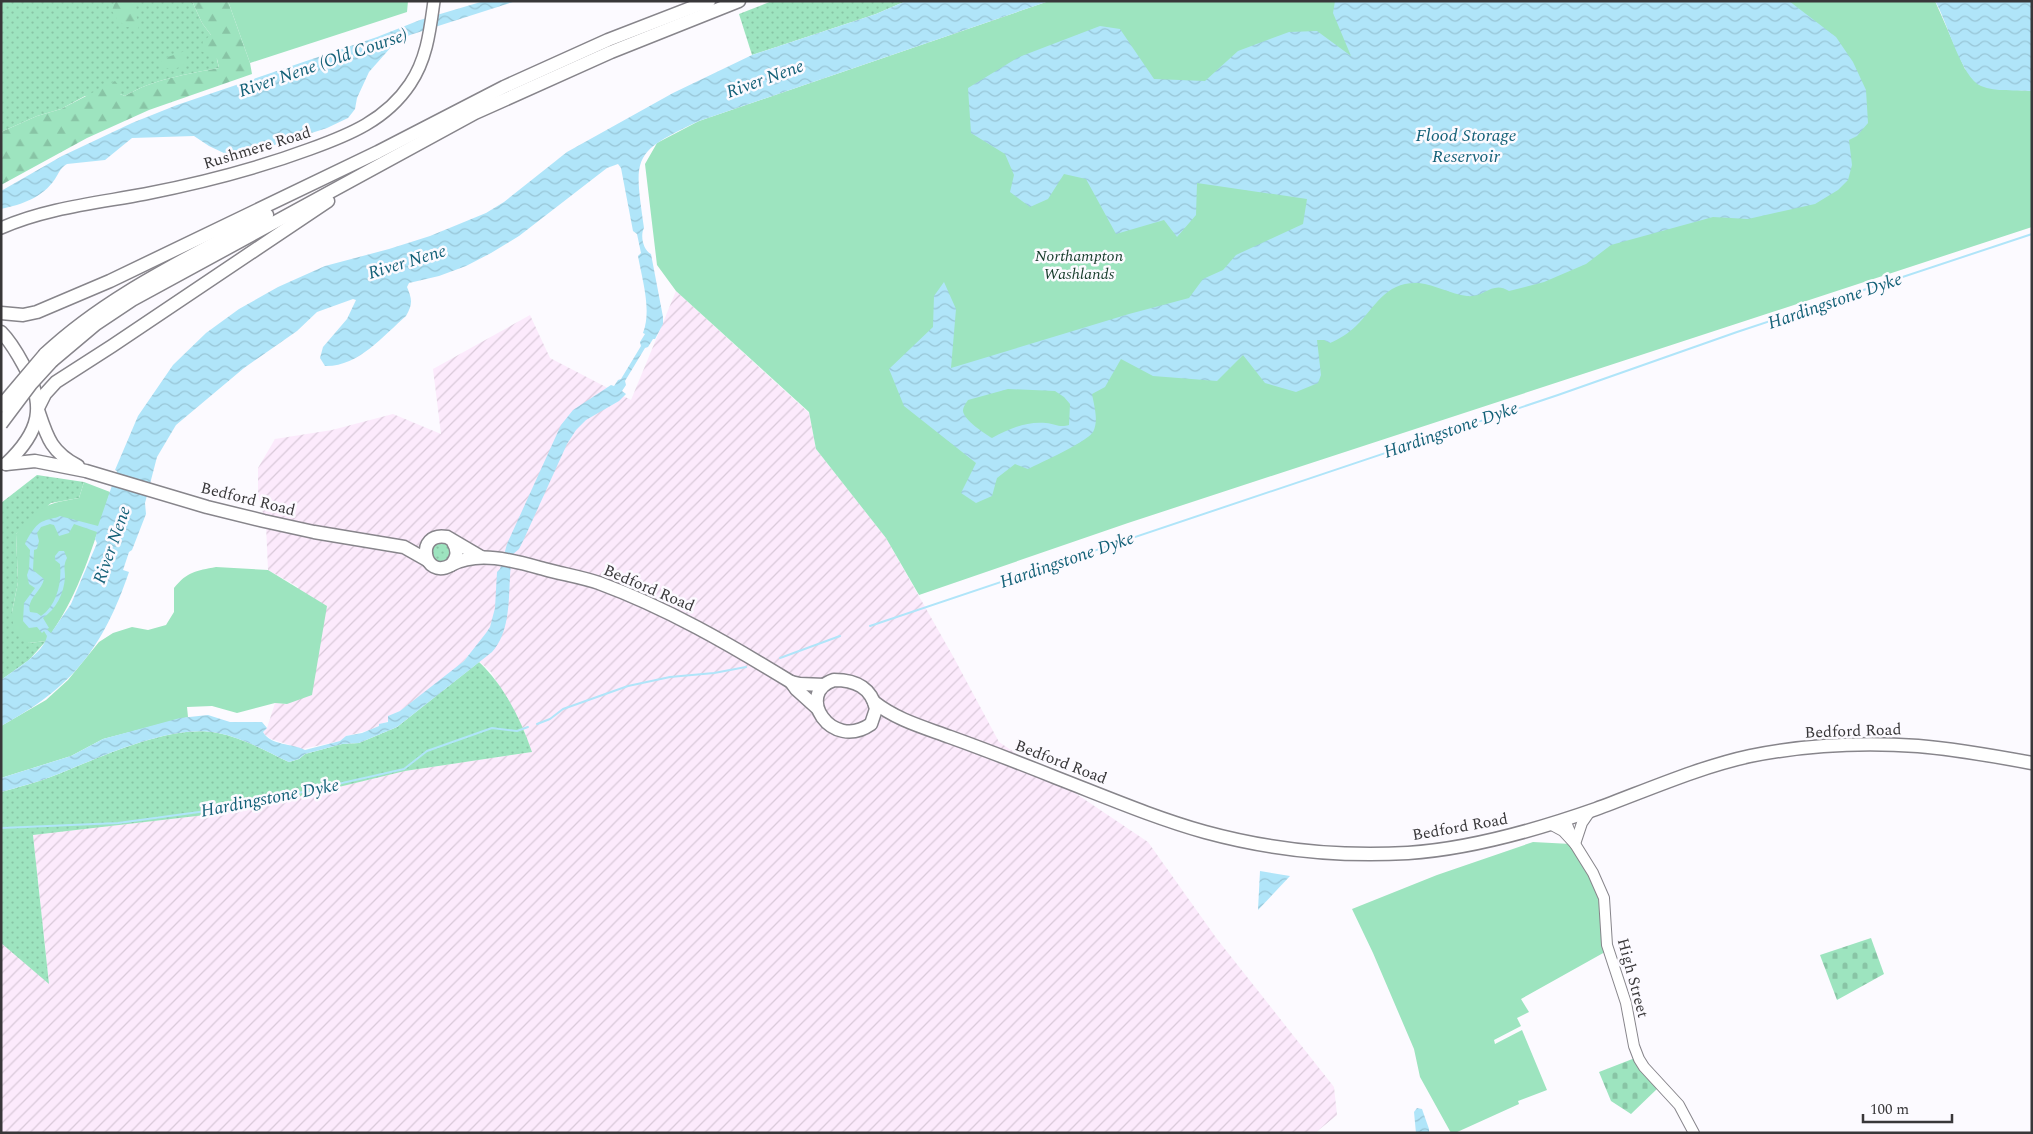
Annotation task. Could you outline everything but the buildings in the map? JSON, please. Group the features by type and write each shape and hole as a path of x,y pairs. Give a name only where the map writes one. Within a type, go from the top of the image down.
{"highway":[{"path":"1,313 23,315 58,304 172,252 378,152 504,87 608,40 710,1"},
{"path":"1,406 48,358 132,300 475,113 611,52 739,1"},
{"path":"1,424 67,333 128,292 378,152"},
{"path":"3,466 24,445 44,394 56,382 339,194 370,170"},
{"name":"Bedford Road","path":"1,332 29,374 34,386 38,409 53,447 65,459 86,471"},
{"name":"Bedford Road","path":"3,466 35,461 86,471 207,507 264,521 404,547 427,560"},
{"path":"442,536 453,542 457,551 455,561 451,565 440,568 431,564 427,560 425,550 429,542 442,536"},
{"name":"Bedford Road","path":"404,547 429,542"},
{"name":"Bedford Road","path":"453,542 481,557"},
{"name":"Bedford Road","path":"451,565 463,560 481,557 524,564 598,583 661,609 735,647 791,682 824,685"},
{"path":"834,680 852,681 864,689 874,702 876,714 870,724 859,730 836,730 825,722 817,708 819,692 824,685 834,680"},
{"name":"Bedford Road","path":"791,682 817,708"},
{"name":"Bedford Road","path":"874,702 901,720 951,737 1144,812 1205,832 1292,850 1362,855 1412,853 1461,846 1565,820 1679,778 1748,757 1791,750 1854,745 1920,746 1963,751 2032,763"},
{"name":"Bedford Road","path":"870,724 887,720 901,720"}],"main road":[{"name":"Rushmere Road","path":"4,226 70,208 187,186 264,166 354,131 384,113 410,84 421,63 430,32 434,1"}],"street":[{"path":"1550,824 1563,831 1575,844 1582,823 1591,810"},
{"name":"High Street","path":"1565,820 1575,844 1593,873 1604,898 1607,945 1626,1003 1639,1059 1679,1105 1694,1133"}],"shaded area":[{"path":"676,291 809,413 816,449 886,538 999,742 1148,842 1217,939 1334,1087 1337,1115 1315,1133 1,1133 1,943 49,983 33,835 240,811 405,771 532,752 525,733 491,672 470,653 444,679 400,711 388,716 388,721 370,730 346,736 340,741 302,749 271,739 264,734 263,732 267,728 275,703 287,704 298,587 268,570 266,525 258,494 258,468 275,439 332,430 393,414 441,434 433,369 530,315 550,358 631,400"}],"green space":[{"path":"1,1 192,1 202,23 211,35 219,68 159,81 125,96 120,94 85,96 61,109 37,116 1,132"},
{"path":"115,1 138,1 134,8 139,26 137,31 131,27 126,27 117,19 112,11"},
{"path":"192,1 228,1 250,63 252,74 149,110 87,138 1,185 1,132 37,116 61,109 115,81 120,87 120,94 125,96 159,81 219,68 217,59 201,51 203,41 211,35 202,23"},
{"path":"228,1 408,1 407,12 250,63"},
{"path":"772,1 906,1 876,14 752,55 739,14"},
{"name":"Northampton Washlands","path":"1049,1 1935,1 1965,69 2002,89 2032,91 2032,227 1128,523 919,595 886,538 816,449 809,412 676,291 657,265 645,164 657,143 699,121"},
{"path":"185,51 186,61 180,67 170,69 160,66 162,59"},
{"path":"37,475 84,482 79,498 51,503 16,534 18,582 12,612 29,643 46,641 29,660 1,680 1,503"},
{"path":"84,482 110,492 91,550 77,588 58,624 46,641 29,643 14,633 12,612 18,582 16,534 30,517 43,508 58,502 79,498"},
{"path":"446,541 453,549 447,563 433,561 430,548 432,544"},
{"path":"216,567 268,570 327,606 312,695 287,704 275,703 237,713 212,706 187,707 188,717 103,739 71,756 1,778 1,726 46,700 68,680 99,642 113,633 132,627 148,630 166,625 174,612 174,588 188,575"},
{"path":"479,662 504,692 523,728 532,752 405,771 240,811 33,835 49,984 1,943 1,792 34,783 134,744 178,733 199,731 227,735 254,745 289,762 299,759 305,754 342,744 359,743 397,727"},
{"path":"1533,842 1571,844 1594,883 1599,904 1605,952 1521,999 1529,1012 1517,1018 1521,1026 1494,1040 1495,1044 1522,1030 1547,1090 1518,1101 1519,1104 1455,1133 1451,1133 1420,1077 1414,1049 1352,909 1437,875"},
{"path":"1871,938 1884,974 1837,1000 1820,955"},
{"path":"1635,1058 1639,1069 1658,1088 1631,1114 1611,1101 1599,1072"}],"water":[{"name":"River Nene (Old Course)","path":"484,1 516,1 410,35 392,46 369,72 352,113 348,118 327,128 271,146 226,154 194,136 132,138 105,160 67,164 61,169 50,186 38,196 17,205 1,209 1,191 62,156 132,123 177,105 377,37 420,20"},
{"name":"River Nene","path":"906,1 1049,1 699,121 660,141 649,150 642,160 639,171 644,228 642,238 644,246 651,254 663,324 655,339 645,348 625,381 626,385 622,391 626,394 619,401 586,420 576,430 567,444 524,539 519,549 512,555 507,619 499,642 492,652 397,727 359,743 342,744 305,754 299,759 289,762 254,745 227,735 199,731 178,733 134,744 34,783 1,792 1,778 71,756 103,739 180,718 208,715 230,722 262,722 267,728 263,732 271,740 305,750 340,741 346,736 362,733 379,726 379,724 388,722 388,716 400,711 464,661 490,627 495,608 497,572 500,569 507,544 561,425 573,410 611,385 614,386 621,379 641,346 640,342 645,334 643,333 647,314 644,284 638,256 641,253 637,234 633,231 621,168 618,164 607,168 519,236 491,253 466,266 439,276 409,283 407,287 411,298 411,305 406,316 379,341 359,356 337,365 325,366 320,358 323,347 347,319 356,300 353,299 317,312 297,331 244,368 176,425 157,457 145,503 146,514 123,570 129,572 108,623 96,644 66,681 26,712 1,726 1,680 35,655 45,642 47,636 44,631 42,633 37,627 29,628 23,621 24,603 35,588 29,584 27,575 30,550 25,544 26,541 38,524 60,516 98,526 117,471 115,470 138,416 173,365 206,333 239,309 278,287 325,266 430,236 486,213 504,202 567,152 673,93 752,55 876,14","holes":["50,524 54,525 59,536 69,533 74,524 97,532 95,539 97,543 71,604 51,633 47,629 49,628 43,618 55,606 63,589 67,558 64,551 59,551 55,556 55,560 60,564 60,578 57,593 51,606 41,616 30,612 29,607 44,579 33,570 34,550 37,549 39,541 37,533 41,527"]},
{"name":"Flood Storage Reservoir","path":"1335,1 1789,1 1836,37 1853,62 1866,90 1868,123 1857,136 1849,140 1852,165 1848,180 1838,190 1815,204 1748,219 1713,217 1611,245 1586,264 1544,282 1509,291 1498,287 1479,295 1467,296 1419,283 1408,283 1398,286 1383,296 1356,326 1344,336 1330,343 1324,340 1317,340 1321,375 1318,383 1296,392 1265,383 1243,355 1217,381 1153,376 1121,359 1105,387 1092,394 1096,423 1093,432 1089,436 1073,447 1028,469 1015,464 997,478 992,496 976,503 961,493 976,463 904,406 889,369 933,327 934,296 944,282 956,309 951,368 1129,314 1189,298 1203,279 1223,270 1236,255 1303,224 1307,199 1197,183 1196,215 1177,237 1164,220 1116,234 1086,179 1064,174 1048,199 1030,207 1010,192 1014,175 1005,154 971,133 968,88 1019,57 1100,26 1120,29 1154,79 1205,81 1238,51 1289,32 1317,31 1351,56 1333,13","holes":["1008,389 1055,391 1070,404 1069,425 1025,424 992,438 971,422 964,415 963,411 968,400"]},
{"path":"1935,1 2032,1 2032,91 1993,89 1981,86 1974,81 1961,61"},
{"path":"1260,871 1290,876 1258,910"},
{"path":"1417,1108 1422,1109 1429,1133 1416,1133 1414,1112"}],"waterway":[{"name":"Hardingstone Dyke","path":"870,626 2032,234"},
{"name":"Hardingstone Dyke","path":"780,658 840,636"},
{"name":"Hardingstone Dyke","path":"537,724 550,719 563,709 628,686 670,677 714,673 746,667"},
{"name":"Hardingstone Dyke","path":"1,828 118,823 236,807 404,769 427,751 492,728 517,731 528,727"}]}
